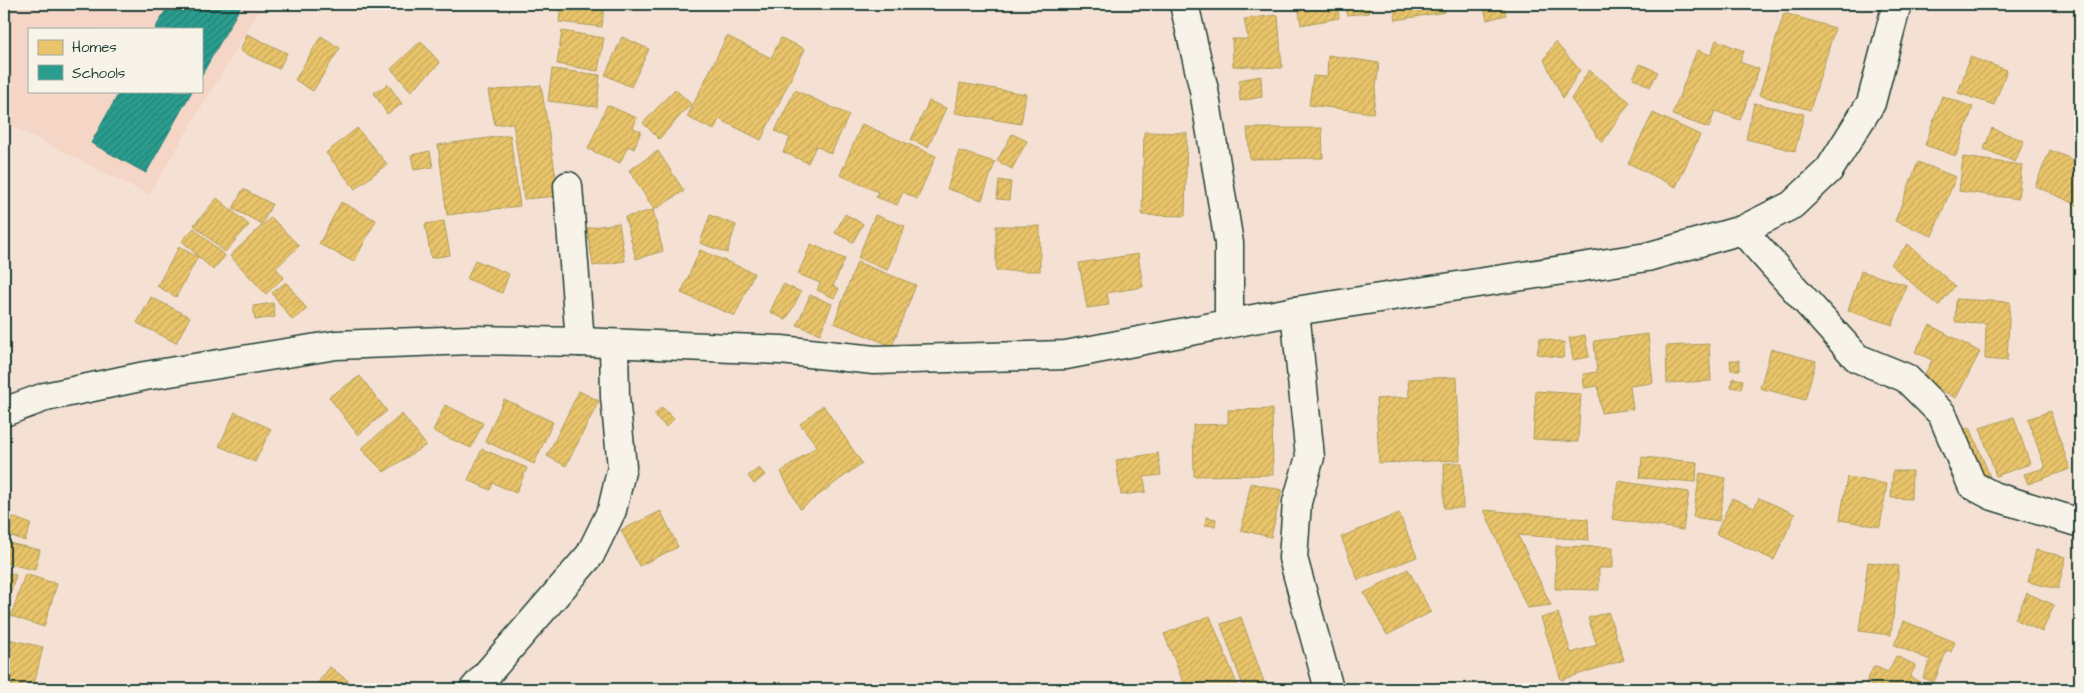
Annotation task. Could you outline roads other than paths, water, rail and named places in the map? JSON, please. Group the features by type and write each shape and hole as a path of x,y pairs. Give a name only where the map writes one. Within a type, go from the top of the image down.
{"street":[{"path":"1184,4 1204,90 1229,243 1229,324"},
{"path":"4,412 45,397 145,376 336,345 470,340 580,342 781,350 874,360 1066,355 1295,311 1647,257 1742,230 1792,205 1830,170 1871,103 1897,4"},
{"path":"568,186 580,342"},
{"path":"1742,230 1857,358 1906,378 1942,414 1972,485 1993,496 2080,523"},
{"path":"1295,311 1310,457 1297,502 1293,558 1329,689"},
{"path":"474,689 590,555 612,510 622,467 615,397 614,344"}]}
